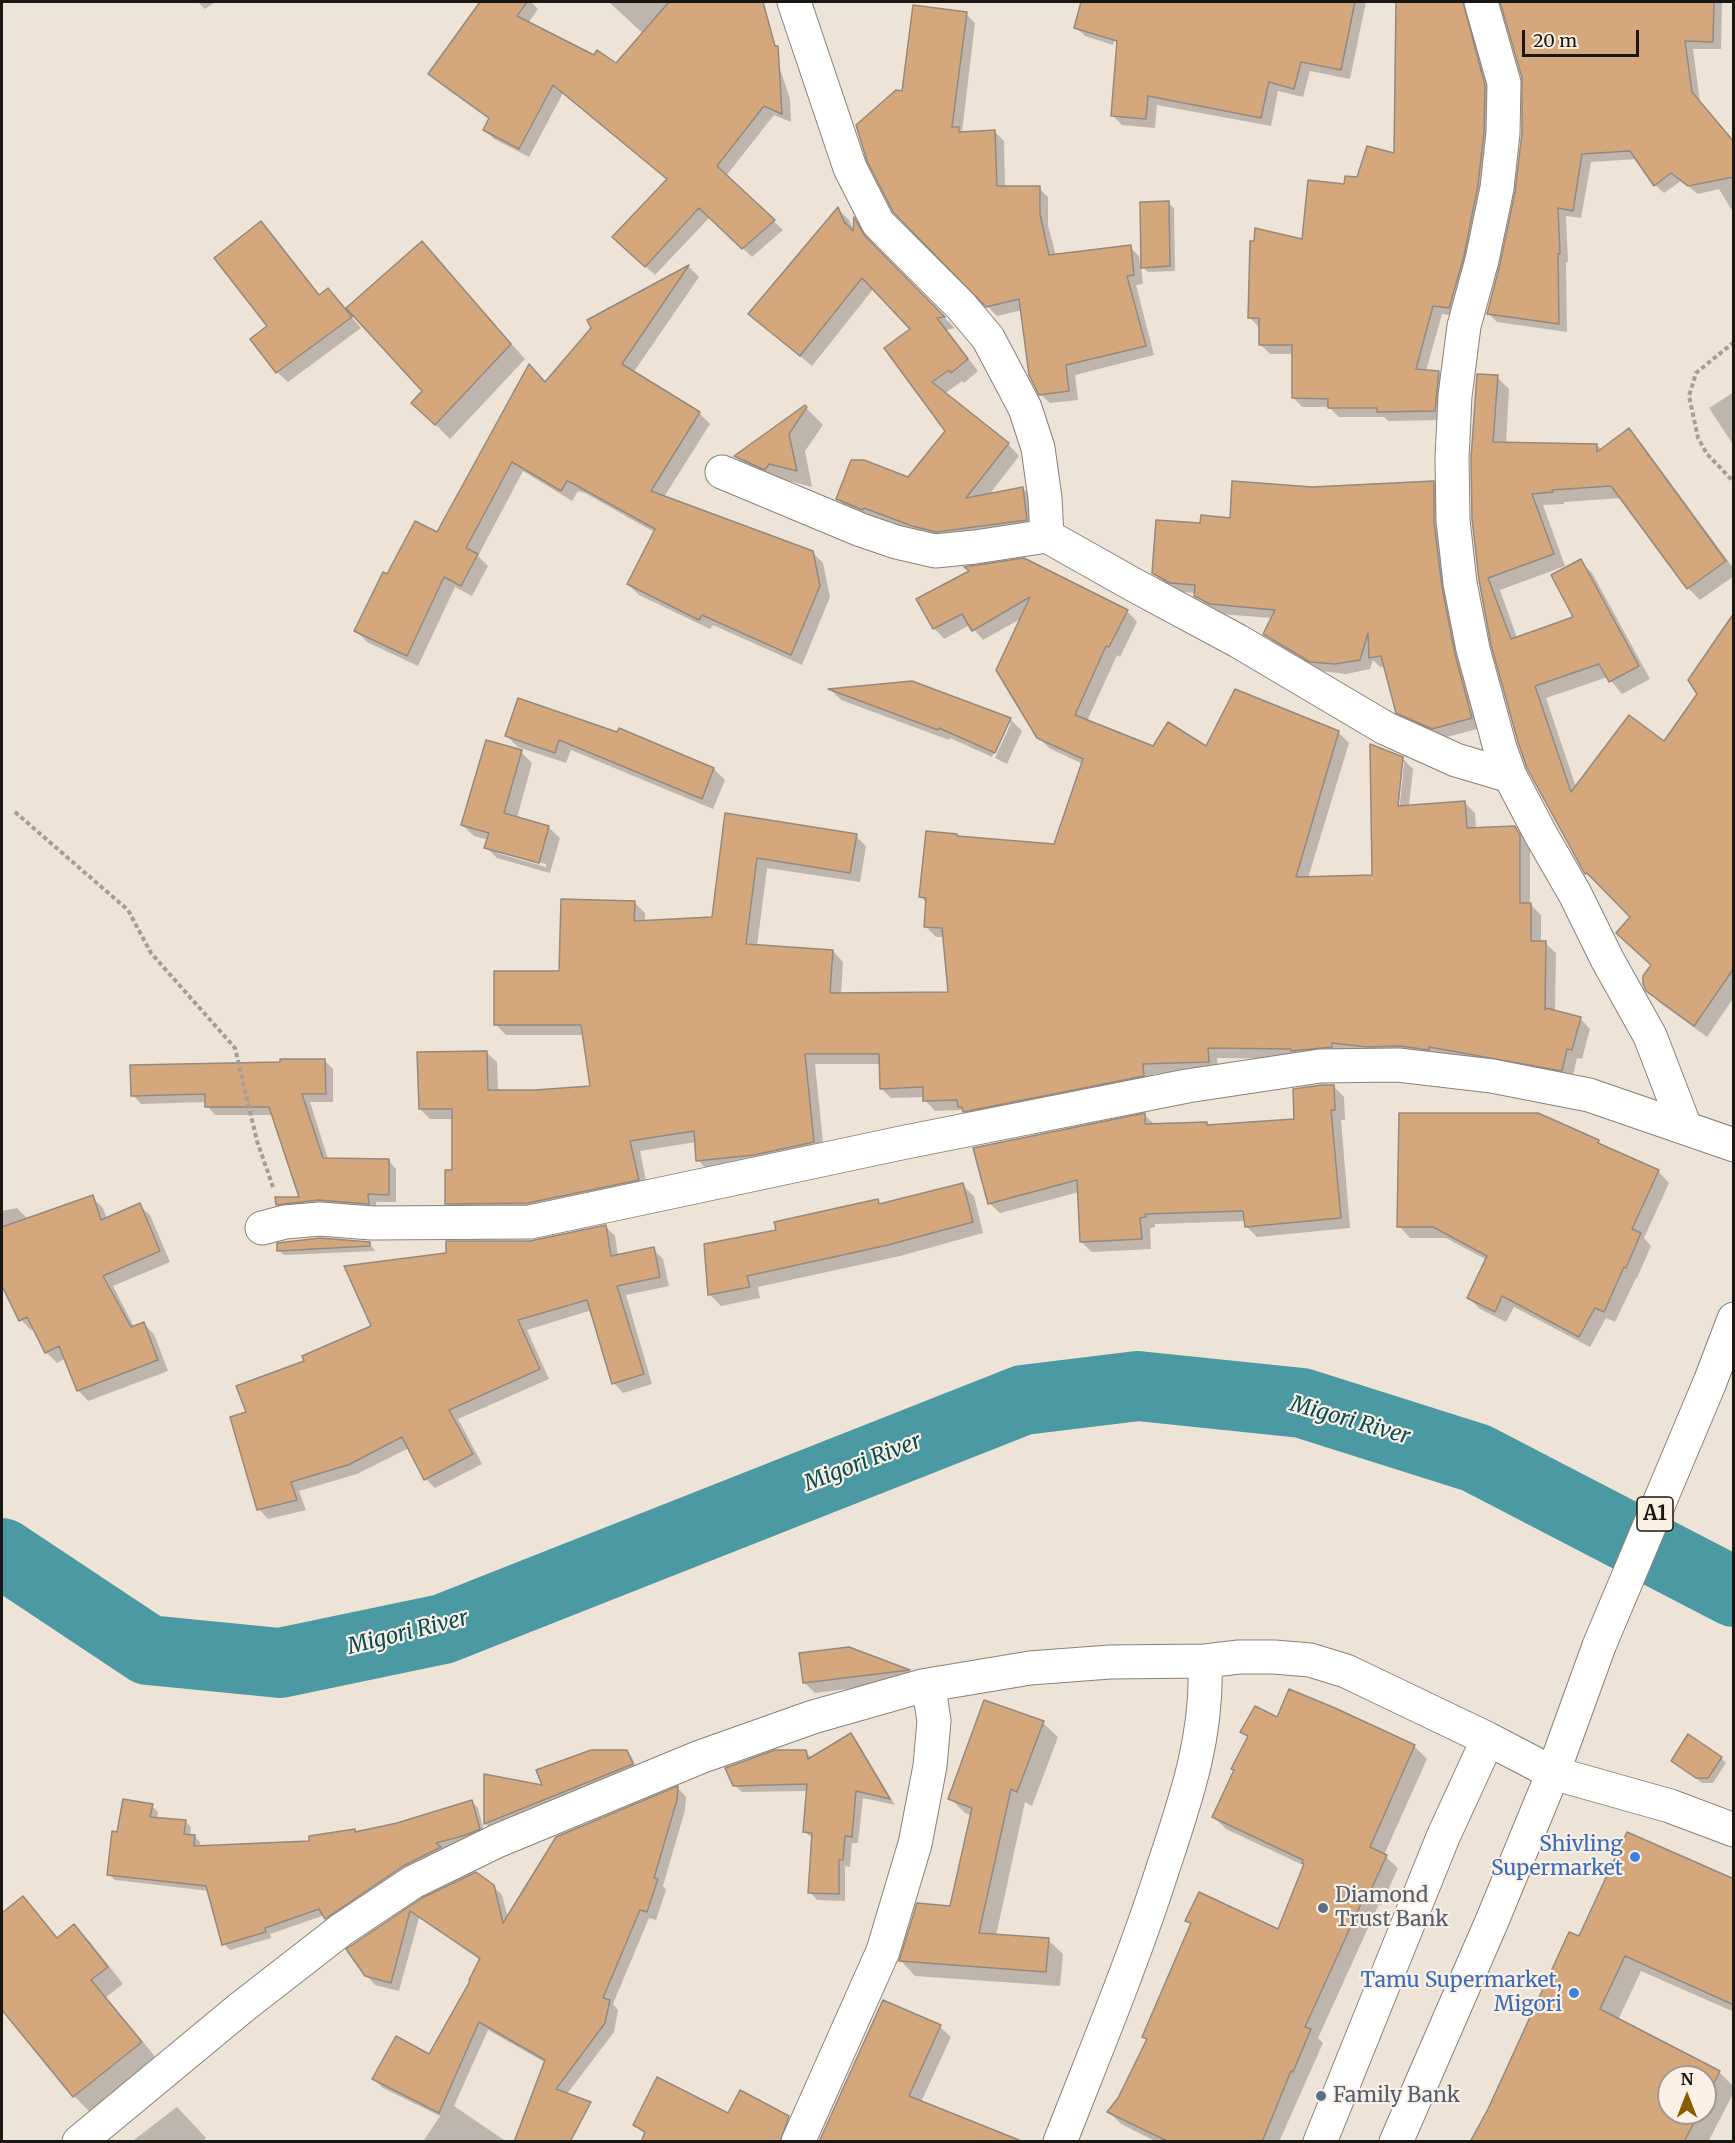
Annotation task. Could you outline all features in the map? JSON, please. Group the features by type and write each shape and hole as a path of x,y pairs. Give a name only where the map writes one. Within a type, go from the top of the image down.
{"main road":[{"path":"794,2 850,168 878,223 962,306 987,338 1024,408 1038,448 1045,498 1047,536"},
{"path":"1481,2 1504,84 1503,133 1497,188 1482,260 1464,326 1455,396 1452,458 1453,520 1460,583 1473,649 1510,776 1575,894 1606,959 1650,1036 1684,1127"},
{"path":"722,472 861,530 896,542 936,550 975,547 1047,536 1239,641 1385,728 1456,760 1510,776"},
{"path":"273,1225 320,1219 372,1223 530,1222 889,1145 1176,1088 1320,1066 1398,1065 1492,1076 1589,1095 1734,1145"},
{"name":"A1","path":"1396,2142 1492,1921 1552,1773 1599,1646 1710,1382 1734,1319"},
{"path":"79,2142 340,1930 413,1882 497,1841 700,1757 813,1717 922,1686 1030,1668 1110,1662 1205,1661 1239,1656 1274,1656 1310,1660 1346,1671 1488,1738 1552,1773 1670,1806 1734,1830"},
{"path":"1060,2142 1148,1916 1186,1797 1203,1722 1206,1693 1205,1661"},
{"path":"798,2142 883,1951 915,1845 930,1766 934,1721 931,1701 922,1686"},
{"path":"1320,2142 1443,1837 1488,1738"}],"path":[{"path":"1734,342 1696,373 1689,396 1698,438 1707,454 1734,482"},
{"path":"15,812 128,910 151,953 235,1048 257,1141 273,1225"}],"building":[{"path":"480,2 527,2 517,16 594,55 597,50 616,63 669,2 763,2 775,46 778,46 782,114 764,106 717,166 775,220 742,249 699,208 645,267 612,237 667,179 553,85 519,149 483,130 489,118 428,74"},
{"path":"1081,2 1355,2 1341,70 1301,62 1294,89 1269,82 1261,118 1148,96 1146,119 1111,116 1117,41 1074,28"},
{"path":"1396,2 1463,2 1485,85 1484,132 1478,185 1464,256 1449,308 1433,306 1416,369 1439,371 1435,411 1377,412 1377,408 1328,408 1328,399 1292,398 1292,345 1259,345 1259,318 1248,318 1250,241 1254,241 1255,228 1302,239 1308,180 1344,184 1345,176 1357,177 1367,146 1394,153"},
{"path":"1500,2 1714,2 1713,42 1685,41 1692,92 1734,142 1734,177 1688,186 1671,173 1654,186 1630,151 1582,154 1573,211 1558,208 1559,324 1487,314 1515,192 1522,133 1522,78"},
{"path":"913,5 967,12 952,127 959,127 959,132 995,130 997,186 1040,186 1040,214 1049,255 1131,245 1134,275 1127,276 1146,346 1066,365 1069,391 1039,395 1029,375 1019,299 986,307 893,212 867,161 856,125 896,90 902,91"},
{"path":"1169,201 1170,266 1141,268 1140,202"},
{"path":"838,207 845,224 845,222 853,231 854,217 865,236 945,317 937,318 968,359 951,373 949,370 932,382 1009,443 966,498 1023,487 1027,520 936,532 912,526 864,508 863,510 836,499 851,460 864,460 908,477 945,431 884,348 910,329 862,278 800,356 748,314"},
{"path":"261,221 319,295 328,288 352,317 276,373 250,339 267,326 214,258"},
{"path":"422,241 511,344 435,425 411,403 422,391 346,308"},
{"path":"689,265 622,364 700,412 651,491 813,551 820,586 791,655 702,615 699,620 627,584 655,529 572,483 567,481 561,491 512,462 466,548 478,554 461,586 444,577 407,656 354,631 383,572 387,574 415,521 437,532 529,364 545,382 591,328 587,320"},
{"path":"1477,374 1498,375 1493,442 1597,444 1597,452 1629,428 1726,561 1687,589 1611,486 1552,490 1553,492 1532,494 1554,554 1488,578 1511,639 1573,617 1551,575 1581,559 1639,666 1609,682 1599,664 1535,686 1571,792 1629,715 1664,741 1697,694 1688,680 1734,613 1734,968 1694,1026 1646,991 1643,976 1651,965 1616,933 1630,917 1587,873 1585,874 1527,768 1518,742 1491,645 1479,580 1472,519 1471,458"},
{"path":"805,405 807,407 789,434 797,471 769,464 765,470 734,456"},
{"path":"1232,481 1312,487 1434,481 1434,522 1442,587 1455,654 1472,718 1432,729 1396,713 1381,656 1369,658 1368,633 1360,660 1335,664 1310,662 1263,634 1275,610 1210,604 1194,596 1195,585 1170,583 1152,573 1156,520 1200,523 1201,515 1230,518"},
{"path":"1024,558 1128,610 1109,647 1106,646 1075,715 1153,746 1168,722 1206,746 1235,689 1339,731 1296,877 1372,875 1370,744 1403,757 1398,806 1465,801 1467,828 1515,826 1520,835 1520,903 1531,903 1531,941 1546,941 1545,1010 1546,1008 1581,1017 1572,1050 1567,1049 1562,1071 1429,1047 1429,1050 1400,1046 1367,1047 1332,1043 1332,1047 1291,1051 1291,1049 1208,1048 1209,1062 1143,1064 1144,1076 963,1112 962,1107 958,1107 957,1100 923,1101 923,1087 880,1089 879,1054 805,1054 814,1142 754,1155 696,1161 694,1131 630,1141 639,1180 528,1203 445,1204 445,1170 452,1170 452,1109 419,1109 417,1052 487,1051 488,1090 535,1090 590,1086 581,1025 494,1025 494,971 559,971 561,899 635,901 634,921 712,917 725,813 857,834 850,873 757,858 746,944 833,950 830,993 948,992 942,928 924,927 926,898 919,897 926,831 957,834 957,836 1054,844 1083,759 1037,738 996,670 1030,597 972,631 962,614 933,629 916,599 969,571 964,567"},
{"path":"912,681 1011,718 995,753 939,728 938,730 828,689"},
{"path":"518,698 617,732 619,728 714,768 702,799 559,740 555,753 505,736"},
{"path":"486,740 522,750 504,813 549,826 539,863 484,848 489,833 461,825"},
{"path":"280,1059 325,1059 326,1094 302,1094 323,1158 389,1159 389,1195 368,1194 369,1204 318,1200 276,1205 275,1197 299,1197 269,1107 205,1107 205,1094 131,1096 130,1065 280,1062"},
{"path":"1334,1085 1335,1110 1331,1110 1341,1218 1245,1227 1243,1211 1145,1214 1146,1217 1140,1218 1142,1239 1080,1242 1077,1180 988,1204 973,1148 1145,1113 1145,1124 1207,1122 1207,1125 1294,1119 1293,1089"},
{"path":"1399,1113 1538,1113 1659,1170 1632,1229 1641,1233 1626,1268 1624,1267 1604,1312 1595,1308 1579,1337 1502,1296 1495,1312 1467,1298 1487,1256 1433,1227 1397,1227"},
{"path":"963,1183 973,1222 888,1245 747,1276 750,1287 708,1295 704,1244 776,1230 774,1222 878,1199 879,1204"},
{"path":"93,1195 101,1220 140,1203 160,1251 103,1276 131,1327 144,1322 158,1360 77,1391 59,1346 45,1353 27,1317 19,1321 2,1286 2,1227"},
{"path":"606,1225 611,1256 654,1247 660,1277 617,1286 644,1374 612,1384 587,1300 518,1320 540,1369 449,1410 473,1454 424,1480 402,1437 348,1465 291,1482 297,1500 257,1510 230,1417 246,1412 236,1386 304,1361 302,1356 371,1326 344,1266 446,1253 446,1241 530,1241"},
{"path":"320,1238 370,1242 370,1246 277,1251 277,1243"},
{"path":"849,1647 910,1670 803,1683 799,1653"},
{"path":"1289,1689 1415,1745 1370,1847 1387,1855 1369,1894 1366,1893 1305,2027 1311,2029 1262,2142 1169,2142 1107,2112 1118,2098 1147,2039 1142,2037 1191,1923 1185,1921 1199,1892 1278,1929 1304,1864 1303,1860 1212,1817 1234,1770 1231,1769 1248,1736 1240,1732 1255,1706 1277,1717"},
{"path":"984,1700 1044,1721 1017,1792 1011,1789 979,1933 1049,1938 1046,1972 899,1961 917,1903 950,1906 972,1808 948,1799"},
{"path":"851,1733 890,1799 856,1791 852,1837 845,1836 843,1860 839,1860 839,1894 808,1893 812,1833 803,1832 807,1784 733,1786 725,1768 775,1750 806,1750 808,1759"},
{"path":"1688,1734 1722,1757 1708,1778 1696,1778 1671,1761"},
{"path":"591,1750 627,1750 633,1764 484,1824 484,1774 542,1785 536,1770"},
{"path":"678,1786 677,1800 654,1878 658,1879 647,1912 640,1910 603,1998 610,2000 605,2023 556,2089 591,2102 570,2142 514,2142 545,2060 479,2022 439,2113 372,2079 396,2036 429,2054 470,1981 480,1958 410,1911 391,1983 365,1976 346,1949 422,1898 476,1872 494,1885 503,1923 556,1837"},
{"path":"123,1799 153,1804 150,1817 186,1820 184,1834 195,1835 194,1846 309,1841 309,1836 355,1829 355,1832 397,1823 472,1800 480,1829 436,1843 441,1847 403,1866 325,1919 319,1909 265,1928 266,1932 222,1945 206,1886 107,1875 112,1831 117,1832"},
{"path":"1627,1832 1734,1879 1734,2005 1625,1956 1600,2009 1708,2065 1657,2065 1657,2125 1693,2125 1684,2142 1470,2142 1488,2109 1569,1932 1579,1936"},
{"path":"23,1896 57,1938 74,1924 108,1967 91,1980 142,2042 73,2097 2,2010 2,1913"},
{"path":"883,2000 941,2025 909,2096 1019,2140 1019,2142 819,2142"},
{"path":"657,2077 728,2113 740,2090 789,2116 780,2142 641,2142 645,2132 633,2125"}],"waterway":[{"name":"Migori River","path":"2,1553 148,1650 280,1663 443,1629 1023,1400 1138,1386 1302,1403 1476,1458 1734,1592"}],"place":[{"name":"Shivling Supermarket","path":"1635,1857"},
{"name":"Diamond Trust Bank","path":"1323,1908"},
{"name":"Tamu Supermarket, Migori","path":"1574,1993"},
{"name":"Family Bank","path":"1321,2096"}]}
